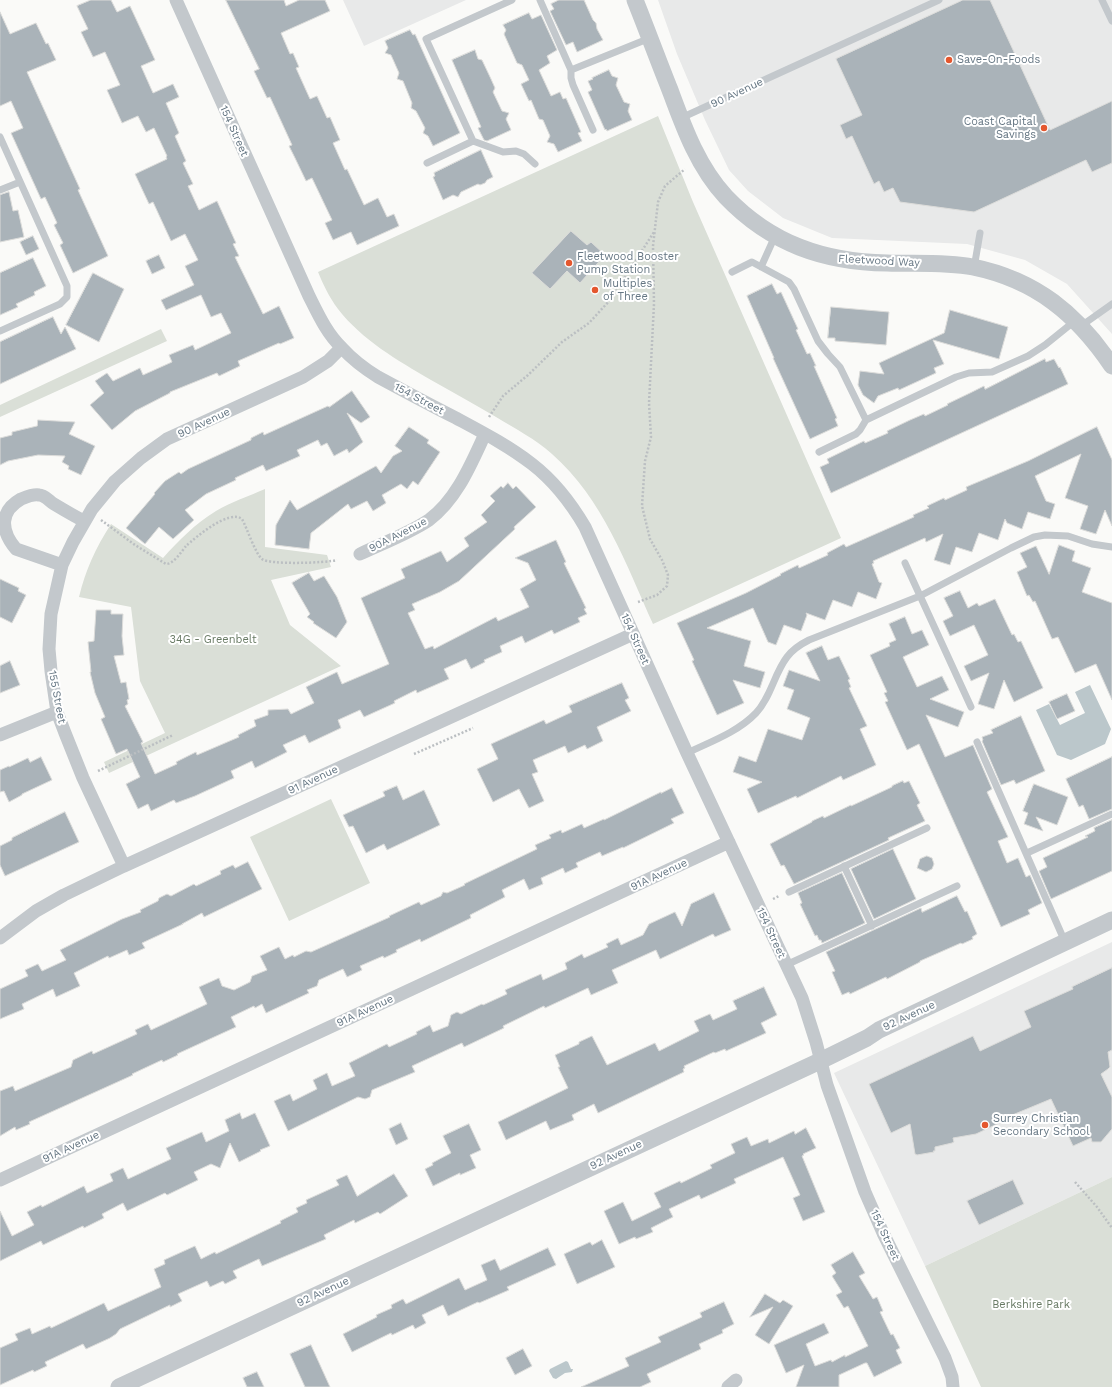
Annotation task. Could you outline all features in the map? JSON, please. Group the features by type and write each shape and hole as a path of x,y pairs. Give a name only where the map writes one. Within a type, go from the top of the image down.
{"street":[{"name":"154 Street","path":"176,0 309,296 325,326 341,348 378,377 485,434 533,464 554,484 568,501 585,527 687,753 802,998 830,1093 865,1192 883,1233 945,1358 954,1387"},
{"name":"Fleetwood Way","path":"635,0 699,160 726,197 743,213 763,228 786,242 812,252 842,260 885,263 947,264 974,268 1006,277 1033,289 1063,308 1094,340 1112,366"},
{"name":"90 Avenue","path":"73,542 92,509 115,481 154,448 303,377 328,361 341,348"},
{"name":"90A Avenue","path":"360,554 421,525 443,507 456,490 472,462 485,434"},
{"path":"62,565 16,548 2,525 4,510 18,501 32,495 39,495 45,497 54,504 84,521"},
{"name":"155 Street","path":"73,542 62,565 51,614 50,649 53,691 57,712 83,778 124,866"},
{"name":"91 Avenue","path":"0,938 36,911 124,866 633,634"},
{"path":"0,735 57,712"},
{"name":"91A Avenue","path":"0,1180 729,842"},
{"name":"92 Avenue","path":"119,1387 820,1061 879,1030 1112,920"}],"lane":[{"path":"512,0 426,39 473,141 503,152 516,151 524,154 535,164"},
{"path":"540,0 571,70 573,85 593,130"},
{"name":"90 Avenue","path":"681,118 939,0"},
{"path":"1102,0 1112,21"},
{"path":"571,70 650,38"},
{"path":"0,137 67,286 67,297 60,304 0,330"},
{"path":"427,163 473,141"},
{"path":"0,190 20,182"},
{"path":"974,268 980,233"},
{"path":"762,267 776,236"},
{"path":"732,272 752,262 789,282 794,289 818,341 840,367 866,420"},
{"path":"819,452 856,434 866,420 956,377 969,373 992,372 1028,356 1078,323 1112,304"},
{"path":"687,753 727,733 756,714 765,700 778,671 787,656 800,645 816,636 920,596 1034,537 1045,535 1068,536 1092,544 1112,547"},
{"path":"905,563 970,707"},
{"path":"977,742 1065,942"},
{"path":"1026,853 1112,814"},
{"path":"789,892 927,828"},
{"path":"844,866 872,926"},
{"path":"786,966 957,886"}],"path":[{"path":"638,602 657,595 667,586 668,575 662,560 650,539 642,506 645,461 651,436 649,403 654,304 653,246 658,202 665,186 685,169"},
{"path":"489,417 503,396 528,375 562,342 589,324 611,299 654,231"},
{"path":"100,519 135,545 166,564 170,563 186,547 219,522 238,517 242,519 259,555 265,561 327,562 337,560"},
{"path":"414,754 473,728"},
{"path":"98,771 173,735"},
{"path":"1075,1182 1097,1207 1112,1228"}],"shaded area":[{"path":"343,0 466,0 364,46"},
{"path":"658,0 1112,0 1112,334 1067,284 1025,260 967,244 832,238 783,218 748,191 729,170 705,120 677,54"},
{"path":"1090,685 1111,729 1105,744 1071,760 1057,755 1036,710 1049,704 1060,725 1085,713 1075,692"},
{"name":"Surrey Christian Secondary School","path":"1112,942 1112,1177 925,1266 834,1073"},
{"path":"566,1361 571,1369 573,1369 572,1372 565,1373 556,1379 553,1378 549,1371 550,1369"}],"green space":[{"path":"658,116 693,202 841,538 653,624 612,533 586,491 570,472 552,454 532,439 406,365 369,340 347,320 338,309 326,290 318,272"},
{"path":"161,329 167,341 0,417 0,405"},
{"name":"34G - Greenbelt","path":"265,489 265,547 327,555 331,567 271,580 290,625 341,666 109,773 104,762 165,733 140,681 131,607 79,597 88,568 100,542 111,524 163,558 175,545 208,516 228,505"},
{"path":"331,799 370,883 289,921 250,837"},
{"name":"Berkshire Park","path":"1112,1177 1112,1387 981,1387 925,1266"}],"building":[{"path":"91,0 111,0 117,12 130,6 155,60 141,66 153,93 173,84 179,97 166,103 179,133 175,136 186,161 183,163 193,184 188,186 199,210 217,201 236,243 233,244 239,256 235,257 263,314 279,306 294,338 238,361 240,366 219,376 217,373 170,392 135,411 112,430 90,405 104,393 95,381 107,373 113,381 140,368 143,375 172,362 169,355 193,345 195,350 231,333 221,313 211,317 201,295 166,310 161,300 194,285 185,266 198,260 185,234 171,241 153,202 149,204 135,174 167,159 167,156 154,128 146,132 138,116 122,123 107,90 120,85 105,52 93,57 81,32 88,29 77,6"},
{"path":"226,0 284,0 286,6 299,0 325,0 330,11 281,33 290,54 293,53 299,67 296,68 310,99 317,96 327,118 330,117 340,140 333,143 345,170 347,169 364,205 378,198 387,217 394,214 399,226 357,245 351,232 333,240 325,223 332,220 312,178 306,181 289,146 292,145 270,97 267,98 254,71 259,69"},
{"path":"559,0 584,0 603,40 577,52 573,42 566,45 550,11 554,9 551,4"},
{"path":"963,0 990,0 1050,130 1112,101 1112,163 1092,172 1086,160 974,212 900,202 893,188 884,192 879,181 874,184 852,136 846,139 840,125 862,115 836,59"},
{"path":"0,12 10,34 36,23 56,60 27,72 80,189 78,190 108,256 73,273 60,245 63,243 54,225 57,223 45,197 41,199 11,133 23,128 11,101 0,106"},
{"path":"529,13 532,19 541,15 557,50 547,56 550,63 539,70 551,96 560,92 563,99 566,98 581,132 578,133 582,141 558,152 554,144 547,142 550,136 543,120 539,119 531,100 529,101 521,84 529,80 522,65 517,63 504,34 506,30 503,25"},
{"path":"410,30 413,35 415,34 460,133 433,146 428,136 423,133 425,128 416,111 411,108 412,103 403,81 397,79 399,73 391,55 385,53 388,48 385,41"},
{"path":"475,50 478,59 482,60 495,88 493,92 502,111 509,113 506,119 511,130 487,141 484,140 478,128 481,127 452,60"},
{"path":"609,70 612,76 618,78 616,85 624,102 630,104 628,111 632,120 607,131 606,129 605,130 588,92 592,90 588,81"},
{"path":"481,150 493,177 485,183 480,185 478,184 461,192 458,197 453,195 443,200 433,177 435,176 434,173"},
{"path":"9,192 13,211 18,210 24,237 0,242 0,195"},
{"name":"Fleetwood Booster Pump Station","path":"571,231 587,245 591,242 605,255 580,283 567,271 550,289 532,273"},
{"path":"33,236 39,249 26,255 20,242"},
{"path":"159,255 165,268 152,274 146,261"},
{"path":"33,258 46,286 34,292 35,295 16,304 18,307 0,315 0,273"},
{"path":"93,273 124,289 99,342 66,325"},
{"path":"772,284 777,294 781,292 798,329 796,330 807,354 810,353 816,366 814,366 837,418 835,419 838,426 810,439 773,358 747,296"},
{"path":"831,307 889,312 886,345 835,341 835,338 828,338"},
{"path":"950,310 1008,327 999,359 933,340 944,364 934,368 936,373 899,390 898,388 878,396 874,403 863,395 858,385 860,371 884,374 879,363 944,333"},
{"path":"53,317 61,334 65,327 76,349 0,384 0,342"},
{"path":"1045,359 1046,362 1054,359 1059,368 1060,367 1068,384 831,493 820,467 829,463 827,459 864,441 865,443 888,433 887,431 910,420 924,414 925,416 984,386 985,389"},
{"path":"352,391 370,417 361,423 347,413 363,442 349,453 347,449 334,456 327,443 321,446 318,440 297,450 300,456 266,471 263,465 235,478 236,480 206,494 185,510 194,520 173,539 159,527 145,544 126,528 165,481 179,472 181,474 188,469 251,440 251,438 263,432 264,435 328,406 329,407"},
{"path":"38,420 75,422 69,434 95,446 81,475 68,469 69,466 62,462 65,456 38,455 8,461 0,465 0,438 12,435 12,432 37,426"},
{"path":"409,427 429,440 427,443 440,452 418,485 413,481 407,489 401,484 382,495 386,503 373,511 367,501 351,509 348,504 311,533 309,549 275,545 276,525 290,500 297,510 376,466 381,473 393,456 402,451 395,446"},
{"path":"1097,427 1112,460 1112,526 1105,510 1096,534 1080,529 1088,506 1065,498 1081,454 1035,476 1046,501 1055,504 1050,519 1028,512 1022,529 1007,523 1005,519 998,540 979,533 972,552 956,547 950,565 934,560 943,534 926,542 925,538 873,561 874,563 872,564 879,582 882,583 876,599 858,592 852,607 833,600 825,620 806,613 807,615 801,631 784,625 776,645 768,642 753,608 707,628 751,641 744,666 765,672 760,688 733,680 744,703 717,715 692,661 694,660 677,623 746,593 798,565 799,568 828,555 827,553 844,544 846,547 914,517 913,515 929,508 927,506 967,490 966,487 1028,461"},
{"path":"508,483 513,489 516,486 536,507 514,527 515,529 459,581 440,592 412,604 415,610 408,613 425,649 433,646 434,649 496,617 498,621 529,607 520,589 536,580 528,563 515,558 556,540 566,562 564,563 586,608 584,609 587,614 578,618 580,622 554,634 552,630 525,643 522,636 500,646 502,652 484,660 485,662 471,669 466,659 444,669 449,679 417,693 416,690 394,701 395,703 364,717 360,710 338,720 341,728 309,743 305,735 283,745 287,752 255,768 252,761 231,771 234,778 195,796 176,803 174,800 151,811 148,804 138,809 126,784 140,777 127,749 116,754 101,719 105,717 95,693 90,672 88,642 94,641 96,610 111,610 111,614 123,614 122,636 124,655 114,656 121,683 126,682 129,699 127,700 128,704 125,706 143,742 141,743 155,774 177,764 176,762 196,752 197,755 239,737 238,735 256,726 254,720 268,715 268,710 288,709 291,714 314,703 306,687 337,672 342,684 389,664 361,598 405,578 401,569 441,551 447,562 469,546 464,538 487,522 481,515 495,501 490,496 501,486 503,488"},
{"path":"1059,545 1075,551 1072,561 1091,568 1082,592 1112,603 1112,700 1096,664 1075,673 1058,637 1052,639 1035,601 1033,602 1029,595 1027,596 1017,572 1027,567 1020,553 1036,546 1049,574"},
{"path":"309,573 314,581 324,576 337,597 347,622 336,638 313,623 314,622 307,617 310,614 292,583"},
{"path":"0,579 19,588 18,591 26,595 12,623 0,617"},
{"path":"960,591 968,608 977,603 979,606 995,599 1012,635 1014,634 1018,642 1021,641 1043,688 1014,702 1004,680 994,709 978,704 989,673 971,681 964,666 988,655 974,625 950,636 943,621 953,616 944,598"},
{"path":"905,617 912,634 922,630 929,645 903,657 917,687 942,676 949,690 930,699 964,712 958,727 926,715 945,757 973,745 992,789 987,792 1008,837 998,841 1007,863 1018,858 1026,877 1030,875 1042,903 1028,910 1030,914 1001,927 919,744 907,750 885,702 888,701 884,693 887,692 870,655 890,646 889,643 896,640 889,624"},
{"path":"822,646 828,660 839,656 850,679 848,680 851,687 849,688 867,726 860,729 876,765 843,780 841,776 797,798 796,796 758,813 747,789 762,782 733,772 739,756 756,762 768,729 802,740 810,718 787,709 794,690 783,686 789,670 820,681 806,653"},
{"path":"10,661 20,685 0,693 0,666"},
{"path":"622,683 629,698 625,700 631,711 597,727 603,741 587,749 585,745 568,753 565,746 533,760 538,772 532,774 544,801 529,808 519,789 493,802 477,769 498,759 491,744 544,720 546,724 572,712 569,706"},
{"path":"1067,694 1075,711 1057,719 1049,702"},
{"path":"1021,716 1045,771 1016,784 1014,780 1001,785 982,741 982,737 993,733 991,730"},
{"path":"41,757 52,780 22,794 9,802 4,791 0,792 0,770 28,758 30,762"},
{"path":"1112,757 1112,809 1089,819 1083,805 1079,807 1066,779"},
{"path":"903,781 904,783 909,781 920,803 917,805 925,821 888,838 889,840 794,884 784,865 781,866 770,844 812,821 823,816 824,818"},
{"path":"1034,784 1068,797 1057,825 1036,817 1043,831 1024,824 1028,813 1023,811"},
{"path":"397,786 403,800 424,790 440,825 387,850 384,844 366,853 353,826 349,827 343,815 385,796 383,792"},
{"path":"672,788 684,813 671,819 674,823 623,848 602,856 600,852 576,863 578,867 565,873 563,868 541,878 543,884 529,890 524,879 502,890 505,897 470,915 471,918 421,942 420,939 396,950 397,952 384,958 383,956 360,966 362,970 347,977 343,969 319,980 317,986 307,990 309,993 266,1013 262,1004 255,1008 254,1006 231,1017 236,1027 163,1062 162,1060 132,1074 133,1075 29,1122 30,1124 16,1130 15,1127 0,1136 0,1091 13,1086 15,1091 71,1067 73,1060 92,1051 93,1054 137,1034 135,1030 148,1024 151,1030 207,1004 199,987 219,978 222,986 234,990 250,982 252,976 267,970 260,956 279,947 285,959 293,955 294,957 306,951 311,952 390,917 389,916 419,902 421,905 441,896 443,892 447,893 465,885 464,884 537,849 535,845 551,838 549,835 561,830 562,833 582,824 584,828"},
{"path":"65,812 79,842 5,876 0,865 0,846 12,840 12,838"},
{"path":"1112,820 1112,871 1051,899 1039,871 1047,867 1043,858 1088,837 1085,836 1095,831 1094,828"},
{"path":"893,849 916,899 874,919 851,869"},
{"path":"927,856 932,858 934,864 932,869 926,872 917,868 920,859"},
{"path":"248,862 262,889 204,917 202,913 183,924 142,943 145,948 129,955 127,950 109,958 108,956 74,973 80,986 56,997 53,989 22,1004 24,1009 0,1019 0,989 28,976 25,970 38,964 42,971 66,960 60,950 122,919 141,912 140,910 158,901 159,898 167,894 171,896 194,884 196,886 221,874 220,871 233,865 235,868"},
{"path":"842,873 865,923 822,943 817,935 815,936 800,904 802,903 798,893"},
{"path":"714,893 731,930 715,937 713,934 660,959 656,950 612,970 618,983 591,995 588,988 545,1008 544,1006 503,1026 504,1028 464,1047 462,1043 412,1066 415,1072 372,1090 370,1097 365,1099 358,1097 288,1131 274,1101 290,1094 293,1101 317,1089 313,1080 327,1073 332,1086 355,1076 349,1063 387,1044 389,1047 417,1034 416,1032 430,1025 433,1032 448,1026 451,1015 457,1012 461,1014 482,1004 483,1005 507,994 505,990 541,974 543,980 567,969 565,963 582,954 584,958 608,947 606,944 618,938 621,945 643,935 649,924 675,912 682,926 691,904"},
{"path":"957,896 965,912 967,911 977,934 972,937 973,939 920,961 887,979 886,977 850,994 849,992 842,995 832,972 835,971 826,952 921,908 922,912"},
{"path":"1112,968 1112,1050 1108,1052 1110,1067 1101,1074 1112,1097 1112,1129 1101,1142 1092,1142 1091,1138 1073,1146 1051,1099 1010,1116 1010,1118 976,1134 953,1138 954,1142 935,1147 934,1152 917,1155 915,1154 910,1124 891,1133 869,1084 973,1036 980,1051 1031,1027 1024,1011 1073,989 1072,987"},
{"path":"764,987 777,1015 761,1023 766,1033 726,1051 725,1049 715,1053 714,1052 684,1066 684,1072 598,1113 594,1104 572,1115 574,1120 550,1130 546,1121 506,1140 498,1122 568,1088 558,1067 560,1067 555,1055 592,1036 607,1065 655,1043 659,1051 699,1031 694,1021 710,1014 713,1020 737,1009 733,1001"},
{"path":"240,1113 242,1119 255,1113 270,1146 239,1162 230,1143 220,1168 211,1164 194,1172 198,1180 167,1195 165,1193 127,1211 123,1203 102,1214 104,1218 84,1228 83,1226 43,1245 41,1241 0,1261 0,1211 12,1236 34,1225 27,1212 41,1205 42,1207 84,1186 87,1193 113,1181 110,1174 123,1168 128,1179 171,1159 166,1148 202,1132 206,1142 229,1131 225,1120"},
{"path":"401,1123 408,1139 396,1145 389,1129"},
{"path":"469,1124 481,1150 470,1155 476,1168 460,1175 460,1173 433,1186 425,1169 433,1165 432,1163 451,1153 443,1136"},
{"path":"806,1128 816,1148 803,1154 804,1155 802,1156 825,1212 803,1221 793,1198 800,1195 783,1157 734,1179 736,1183 701,1199 699,1195 669,1209 673,1217 651,1228 653,1232 636,1239 635,1237 619,1244 604,1211 623,1202 632,1221 661,1207 654,1193 680,1181 681,1183 712,1168 710,1165 735,1153 731,1144 747,1137 751,1146 768,1139 769,1143 794,1131 795,1134"},
{"path":"394,1174 408,1196 380,1214 378,1212 355,1223 354,1220 324,1235 326,1239 262,1266 259,1259 233,1271 237,1278 225,1284 223,1281 210,1287 207,1281 178,1294 182,1301 170,1307 170,1305 120,1329 110,1338 86,1349 83,1344 45,1362 47,1366 34,1372 33,1370 0,1385 0,1348 18,1340 15,1334 30,1328 32,1334 50,1326 51,1328 104,1303 108,1311 161,1287 154,1269 165,1264 164,1260 195,1246 201,1259 215,1252 216,1254 281,1223 280,1221 298,1212 296,1208 307,1203 306,1200 339,1185 336,1180 347,1175 357,1196"},
{"path":"1013,1180 1024,1204 979,1225 967,1201"},
{"path":"602,1240 615,1267 577,1284 564,1254 590,1242 592,1245"},
{"path":"548,1248 556,1265 507,1287 509,1290 479,1303 478,1302 448,1316 443,1305 422,1315 426,1323 415,1329 413,1325 392,1335 391,1333 352,1352 343,1334 377,1317 376,1315 392,1308 391,1305 403,1299 406,1304 459,1278 465,1290 487,1280 481,1265 495,1259 500,1270"},
{"path":"853,1252 865,1273 859,1276 873,1299 877,1297 883,1311 880,1312 891,1335 893,1334 900,1348 896,1350 902,1363 874,1377 867,1363 865,1363 839,1375 839,1387 796,1387 804,1365 786,1373 774,1345 824,1323 829,1333 806,1344 815,1366 831,1360 832,1362 868,1346 848,1306 844,1308 836,1295 842,1292 832,1276 836,1273 831,1265"},
{"path":"765,1294 780,1303 783,1300 793,1306 769,1344 755,1335 773,1307 750,1317"},
{"path":"724,1302 734,1324 722,1330 723,1333 699,1344 701,1349 647,1374 651,1382 640,1387 581,1387 629,1366 625,1358 661,1342 658,1337 702,1317 700,1313"},
{"path":"311,1345 330,1387 305,1387 290,1354"},
{"path":"523,1349 532,1366 515,1375 506,1358"},
{"path":"257,1372 264,1387 247,1387 243,1378"}],"place":[{"name":"Save-On-Foods","path":"949,60"},
{"name":"Coast Capital Savings","path":"1044,128"},
{"name":"Fleetwood Booster Pump Station","path":"569,263"},
{"name":"Multiples of Three","path":"595,290"},
{"name":"Surrey Christian Secondary School","path":"985,1125"}]}
